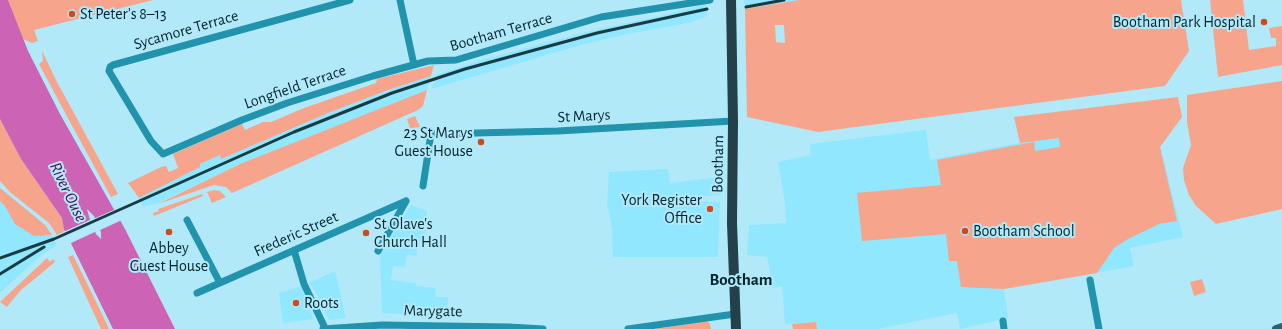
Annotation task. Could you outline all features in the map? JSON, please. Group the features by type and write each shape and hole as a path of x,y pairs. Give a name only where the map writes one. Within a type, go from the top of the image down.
{"main road":[{"name":"Bootham","path":"730,0 733,121 732,223 736,329"},
{"path":"1276,329 1282,328"}],"street":[{"name":"Sycamore Terrace","path":"163,154 151,141 109,71 110,67 123,62 350,0"},
{"path":"400,0 414,65"},
{"name":"Bootham Terrace","path":"441,60 447,62 456,60 601,17 710,0"},
{"name":"Longfield Terrace","path":"163,154 242,120 287,103 373,76 428,61 441,60"},
{"name":"St Marys","path":"423,186 430,140 432,135 435,134 558,131 733,121"},
{"name":"Frederic Street","path":"197,293 406,201 378,251"},
{"path":"187,220 220,283"},
{"path":"294,250 304,284 324,329"},
{"path":"1090,280 1099,329"},
{"path":"628,329 735,314"},
{"path":"1003,321 1004,329"},
{"name":"Marygate","path":"324,329 382,325 544,329"}],"shaded area":[{"path":"8,0 153,0 34,30 38,41 32,43 23,39"},
{"path":"744,0 799,0 745,9"},
{"path":"799,0 1181,0 1189,51 1165,86 818,132 747,117 745,9","holes":["775,25 784,25 785,43 776,42"]},
{"path":"1210,0 1243,0 1249,50 1276,46 1276,38 1271,38 1269,28 1282,26 1282,65 1218,77"},
{"path":"706,4 707,16 689,23 627,34 581,45 431,89 438,74 478,61 586,32"},
{"path":"42,51 57,82 118,194 111,197 39,64 43,61"},
{"path":"434,65 431,76 388,90 328,113 221,159 220,155 200,164 200,167 139,198 128,183 161,167 166,166 169,172 178,168 173,154 242,124 245,130 263,122 271,122 304,108 376,83 377,79"},
{"path":"431,76 427,90 240,164 158,203 143,207 139,198 200,167 200,164 220,155 221,159 328,113 388,90"},
{"path":"1282,81 1282,209 1216,224 1196,206 1189,195 1184,180 1183,168 1191,145 1187,122 1187,95"},
{"path":"427,90 423,106 418,110 232,193 226,187 214,185 158,204 240,164"},
{"path":"1178,97 1182,117 1160,147 1177,221 1159,224 1128,239 1114,248 1097,273 1004,289 961,287 957,261 949,261 946,234 862,241 857,193 941,185 937,160 1034,142 1035,151 1060,147 1059,138 1020,143 1014,117"},
{"path":"415,116 420,127 410,128 407,119"},
{"path":"0,119 21,159 62,218 65,231 57,235 49,223 11,193 0,181"},
{"name":"Bootham School","path":"1155,126 1183,237 1130,248 1134,266 1004,289 1008,318 960,329 957,313 878,329 817,329 816,322 785,324 782,286 773,288 767,257 747,255 749,225 786,223 785,203 778,162 811,155 810,144 926,130 930,160 1035,140"},
{"path":"668,169 670,183 720,177 721,195 655,200 720,202 718,257 613,257 612,228 607,204 609,172"},
{"path":"0,188 45,225 57,245 40,256 0,293"},
{"path":"0,188 45,225 52,235 34,236 15,224 5,206 0,201"},
{"path":"214,190 220,191 226,197 212,203 207,192"},
{"path":"202,194 203,196 154,216 153,213 159,211 158,209"},
{"path":"411,205 427,211 426,231 417,248 417,256 407,255 405,267 393,266 391,280 416,283 416,286 436,288 435,297 448,297 447,317 382,313 380,253"},
{"path":"73,255 109,329 101,329 68,257"},
{"path":"47,258 50,262 53,259 55,262 20,291 7,307 0,302"},
{"path":"335,271 346,318 329,320 315,291 309,283"},
{"path":"1202,279 1206,292 1194,296 1190,282"},
{"name":"Roots","path":"302,286 313,319 283,323 279,293"},
{"path":"707,321 710,324 711,329 655,329"},
{"path":"816,322 817,329 793,329 792,324"}],"water":[{"name":"River Ouse","path":"0,0 8,0 28,51 60,114 125,229 175,329 113,329 64,229 62,218 21,159 0,119","holes":["87,209 94,216 101,232 101,239 96,234"]}],"pier":[{"path":"116,209 122,220 98,231 93,219"},
{"path":"92,219 97,231 69,244 63,232"}],"railway":[{"path":"746,7 784,0"},
{"path":"0,258 54,239 294,132 392,93 465,69 597,33 707,9"},
{"path":"0,274 44,247"}],"place":[{"name":"St Peter's 8–13","path":"72,14"},
{"name":"Bootham Park Hospital","path":"1264,22"},
{"name":"23 St Marys Guest House","path":"481,142"},
{"name":"York Register Office","path":"710,209"},
{"name":"Bootham School","path":"965,231"},
{"name":"Abbey Guest House","path":"169,232"},
{"name":"St Olave's Church Hall","path":"366,233"},
{"name":"Roots","path":"296,303"}],"district":[{"name":"Bootham","path":"741,280"}]}
